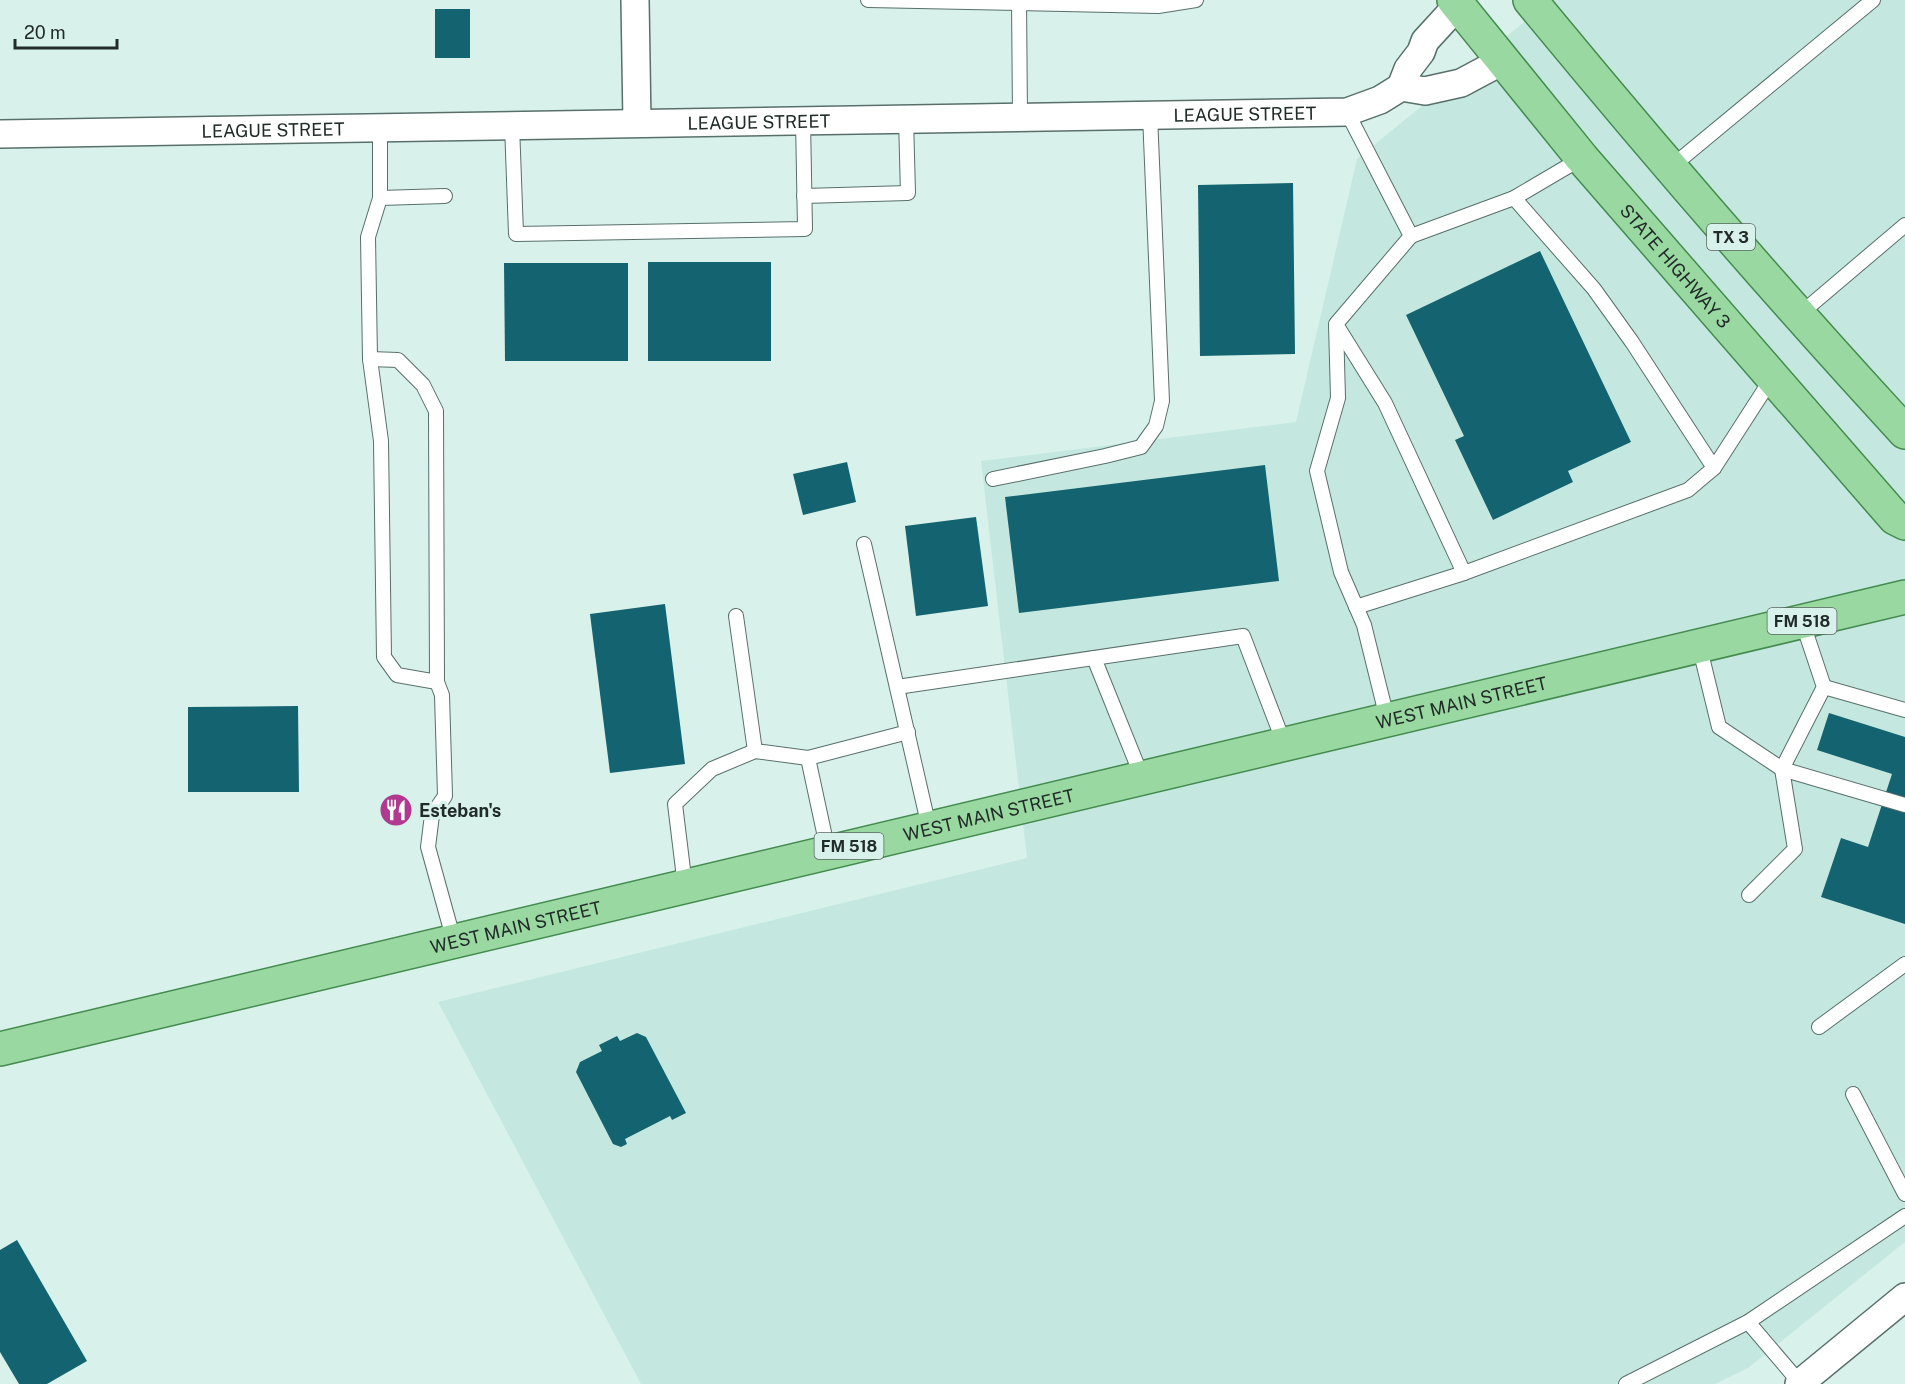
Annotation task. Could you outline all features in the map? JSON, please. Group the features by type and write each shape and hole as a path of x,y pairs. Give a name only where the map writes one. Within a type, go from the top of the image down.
{"main road":[{"name":"STATE HIGHWAY 3","path":"1456,2 1582,158 1895,518 1905,524"},
{"name":"TX 3","path":"1542,5 1670,168 1799,315 1903,424"},
{"name":"WEST MAIN STREET","path":"0,1049 1387,718 1905,597"}],"street":[{"path":"635,0 637,123"},
{"path":"1456,2 1425,41 1421,52 1408,69 1401,87 1425,91 1461,83 1504,60"},
{"name":"LEAGUE STREET","path":"0,134 1347,112 1380,100 1401,87"},
{"path":"1799,1384 1905,1298"}],"lane":[{"path":"868,0 1158,6 1196,0"},
{"path":"1670,168 1873,0"},
{"path":"1020,2 1020,117"},
{"path":"1347,112 1411,236"},
{"path":"993,479 1141,447 1156,426 1162,401 1150,115"},
{"path":"804,196 908,193 906,119"},
{"path":"512,125 516,234 805,229 803,120"},
{"path":"380,127 380,198 368,237 370,359 381,441 384,657 397,675 436,682"},
{"path":"1387,718 1364,625 1341,572 1317,471 1338,398 1336,324 1411,236 1514,198 1582,158"},
{"path":"380,198 445,196"},
{"path":"1514,198 1594,289 1632,342 1714,468"},
{"path":"1799,315 1905,225"},
{"path":"1336,324 1385,403 1464,573"},
{"path":"370,359 398,360 423,385 436,411 436,682 442,695 445,796 432,815 428,847 454,941"},
{"path":"1356,607 1464,573 1688,490 1714,468 1772,377"},
{"path":"864,544 929,827"},
{"path":"736,616 755,751"},
{"path":"1749,895 1796,849 1782,769 1824,687 1802,621"},
{"path":"897,687 1244,636 1284,743"},
{"path":"1699,644 1719,727 1782,769 1905,804"},
{"path":"1094,658 1142,777"},
{"path":"1824,687 1905,710"},
{"path":"685,886 675,804 712,769 755,751 808,758 908,732"},
{"path":"808,758 828,851"},
{"path":"1819,1027 1905,964"},
{"path":"1853,1094 1905,1194"},
{"path":"1626,1384 1748,1322 1905,1216"},
{"path":"1748,1322 1799,1384"}],"shaded area":[{"path":"1551,0 1905,0 1905,1242 1748,1368 1715,1384 641,1384 438,1002 1027,858 981,461 1296,422 1357,159"}],"building":[{"path":"435,9 470,9 470,58 435,58"},
{"path":"1293,183 1295,354 1200,356 1198,185"},
{"path":"1540,251 1631,442 1568,471 1573,482 1493,520 1455,440 1464,436 1406,315"},
{"path":"648,262 771,262 771,361 648,361"},
{"path":"504,263 628,263 628,361 505,361"},
{"path":"847,462 856,502 803,515 793,474"},
{"path":"1265,465 1279,581 1019,613 1005,497"},
{"path":"976,517 988,606 916,616 905,526"},
{"path":"665,604 685,764 610,773 590,614"},
{"path":"298,706 299,792 188,792 188,707"},
{"path":"1829,713 1905,737 1905,924 1821,897 1841,838 1868,847 1892,774 1817,750"},
{"path":"637,1033 646,1037 686,1113 672,1120 670,1116 625,1139 627,1144 621,1147 613,1144 576,1072 580,1062 602,1051 599,1045 617,1036 620,1041"},
{"path":"17,1240 87,1361 47,1384 19,1384 0,1352 0,1250"}],"place":[{"name":"Esteban's","path":"396,810"}]}
